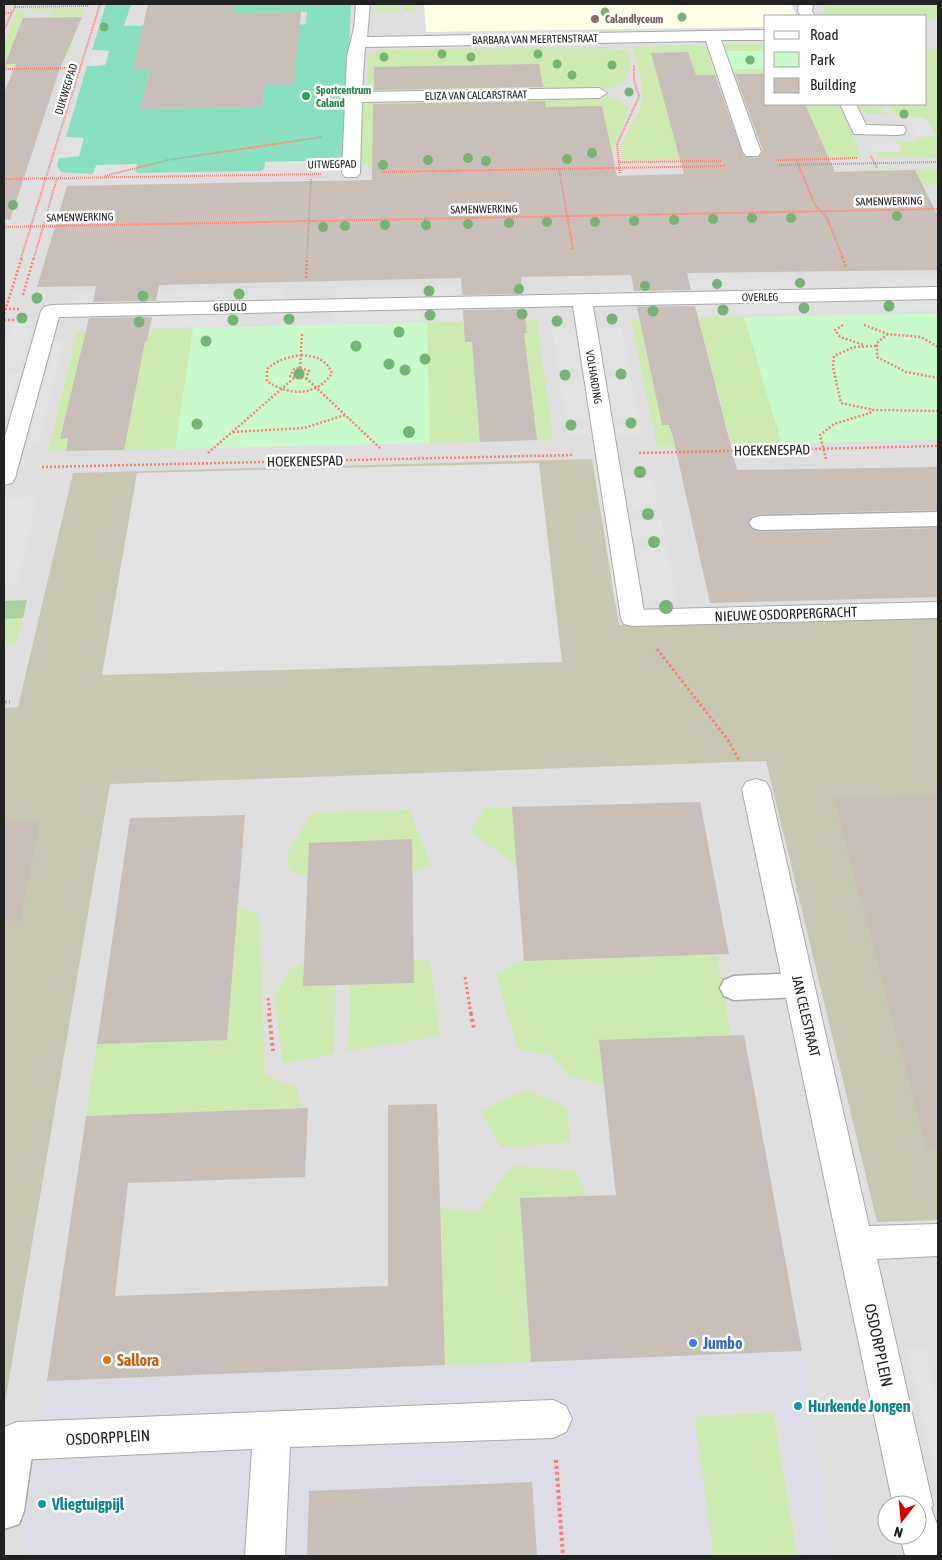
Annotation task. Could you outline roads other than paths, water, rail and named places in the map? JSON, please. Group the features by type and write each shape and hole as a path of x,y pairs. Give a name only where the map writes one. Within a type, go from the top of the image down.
{"street":[{"path":"351,173 355,57 362,28 363,4"},
{"name":"BARBARA VAN MEERTENSTRAAT","path":"359,42 764,35"},
{"path":"712,36 752,152"},
{"name":"ELIZA VAN CALCARSTRAAT","path":"353,97 599,93"},
{"path":"848,105 860,130 898,130"},
{"name":"OVERLEG","path":"582,300 938,293"},
{"name":"GEDULD","path":"5,473 51,311 582,300"},
{"name":"VOLHARDING","path":"582,300 633,618"},
{"name":"NIEUWE OSDORPERGRACHT","path":"633,618 938,610"},
{"name":"JAN CELESTRAAT","path":"756,789 857,1243"},
{"path":"857,1243 938,1240"},
{"name":"OSDORPPLEIN","path":"857,1243 912,1495"},
{"name":"OSDORPPLEIN","path":"17,1441 272,1428 553,1419"},
{"path":"266,1556 272,1428"}],"lane":[{"path":"760,523 938,519"},
{"path":"734,988 800,985"},
{"name":"OSDORPPLEIN","path":"4,1512 6,1511 17,1441"}],"place":[{"name":"Calandlyceum","path":"595,19"},
{"name":"Sportcentrum Caland","path":"306,96"},
{"name":"Jumbo","path":"693,1343"},
{"name":"Sallora","path":"107,1360"},
{"name":"Hurkende Jongen","path":"798,1406"},
{"name":"Vliegtuigpijl","path":"42,1504"}]}
